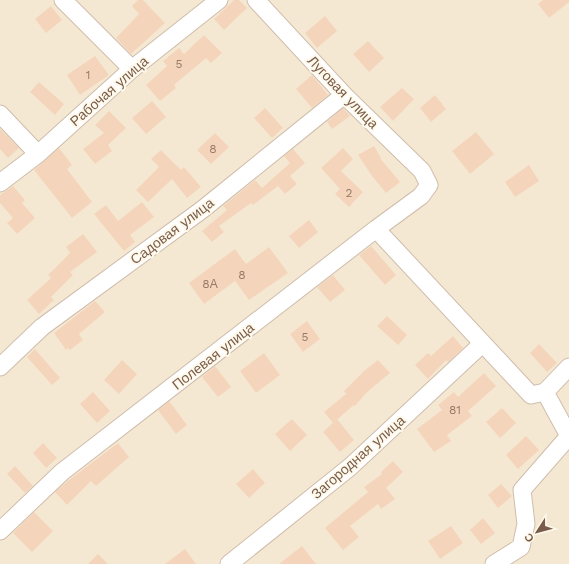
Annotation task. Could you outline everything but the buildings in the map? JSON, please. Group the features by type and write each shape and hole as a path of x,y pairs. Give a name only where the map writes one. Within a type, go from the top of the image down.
{"street":[{"path":"63,0 132,69"},
{"name":"Рабочая улица","path":"0,183 38,154 132,69 219,0"},
{"name":"Луговая улица","path":"256,0 344,95 422,171 429,185"},
{"name":"Садовая улица","path":"0,366 42,327 203,209 344,95"},
{"path":"0,114 38,154"},
{"name":"Полевая улица","path":"0,531 62,472 376,229 421,196 429,185"},
{"path":"376,229 530,395 545,392 569,367"},
{"name":"Загородная улица","path":"229,564 350,467 482,344"},
{"path":"494,564 521,547 526,524 522,490 569,436 545,392"}],"shaded area":[{"path":"0,0 569,0 569,564 0,564"}]}
